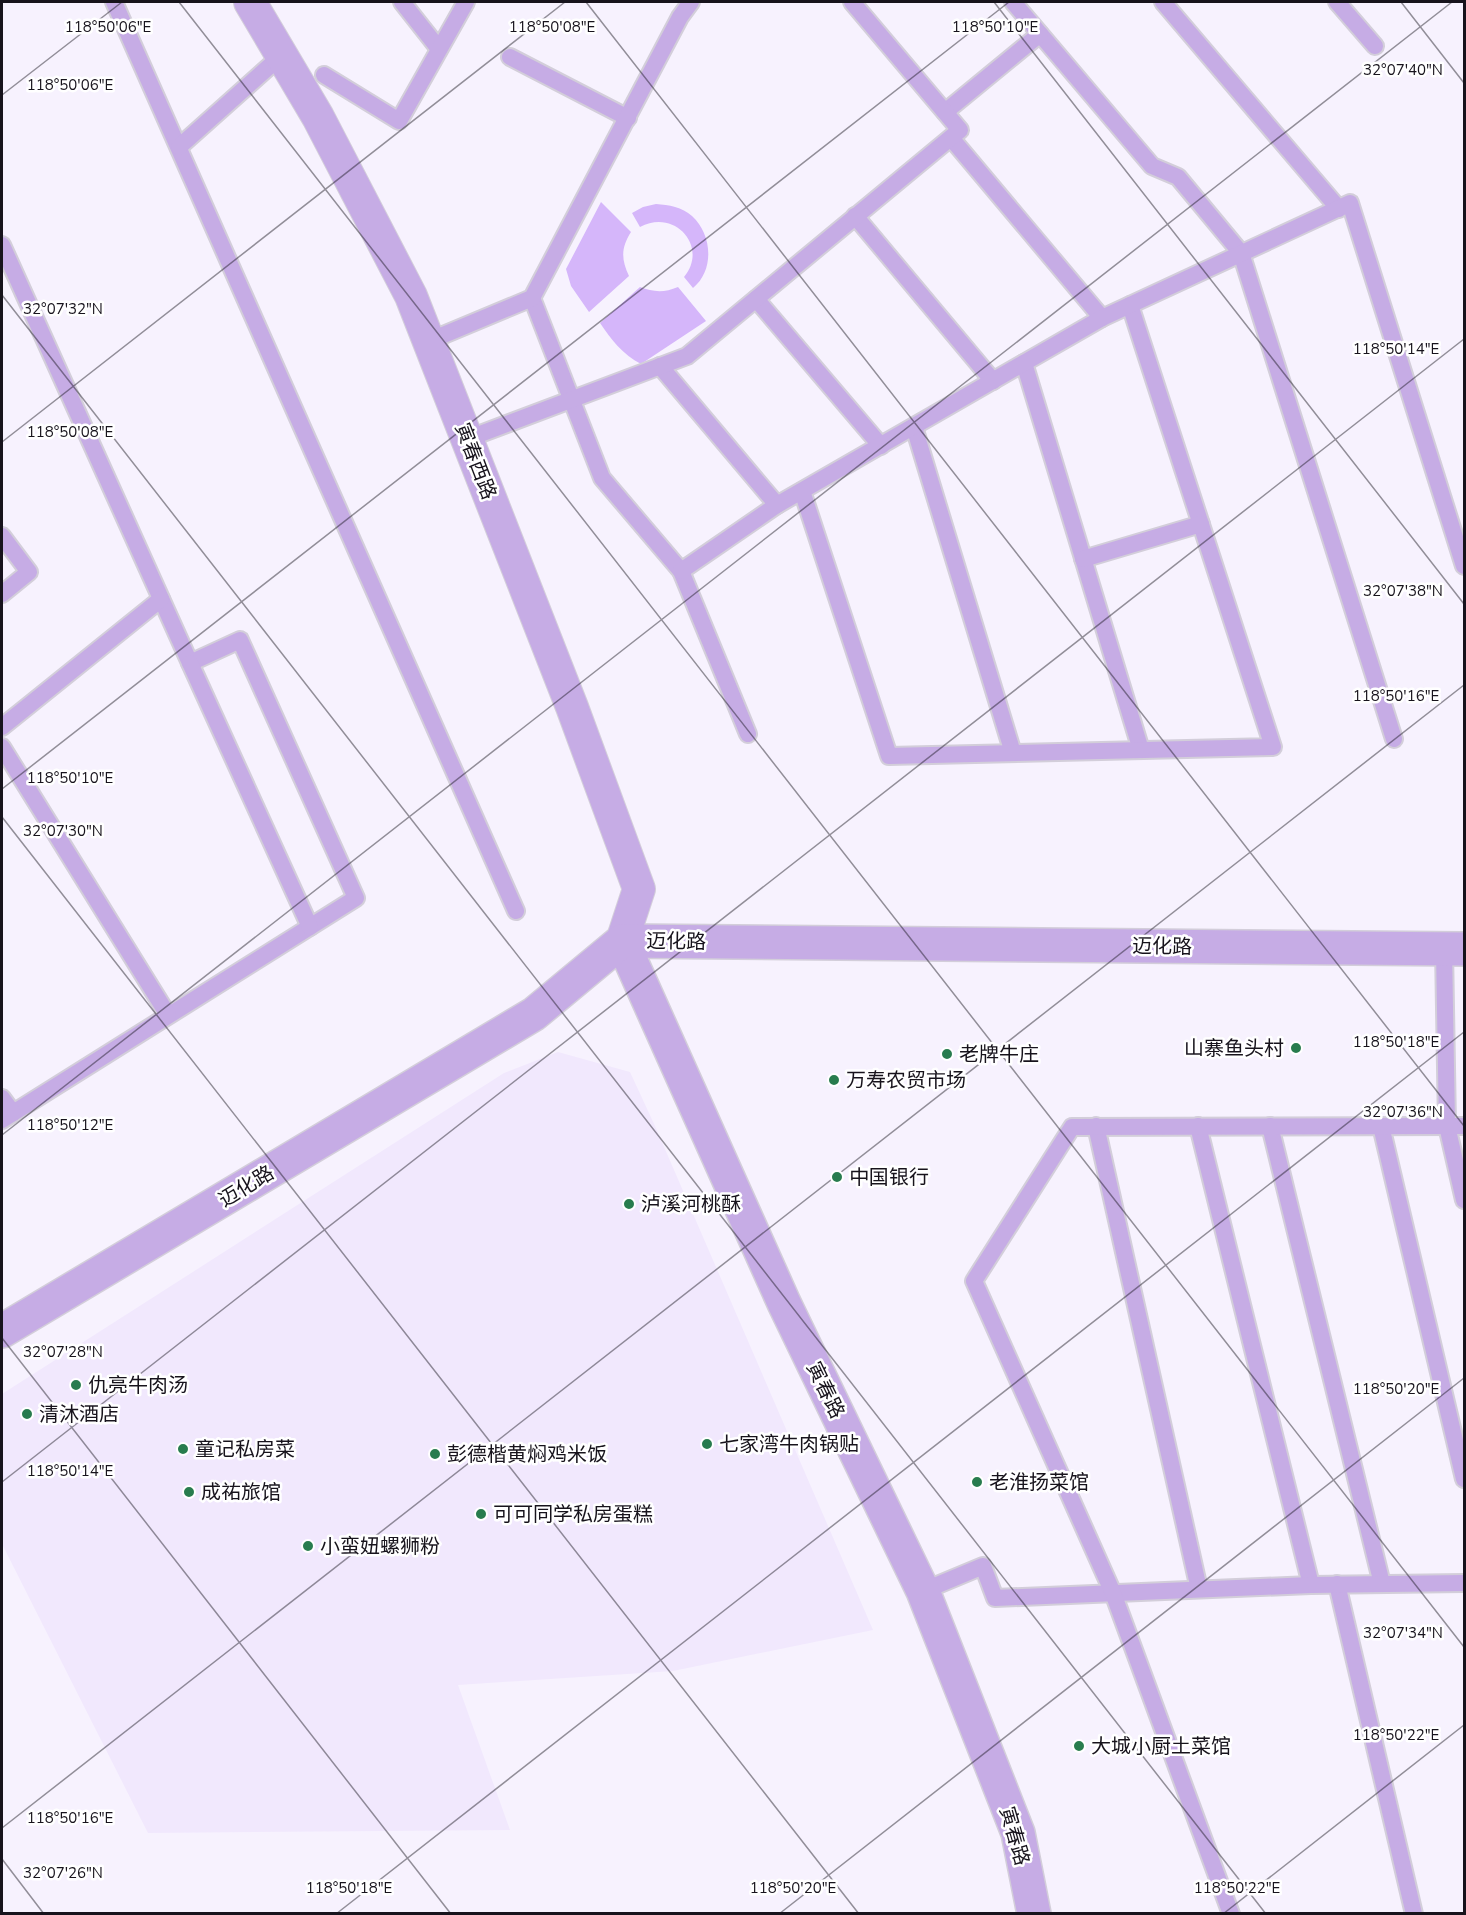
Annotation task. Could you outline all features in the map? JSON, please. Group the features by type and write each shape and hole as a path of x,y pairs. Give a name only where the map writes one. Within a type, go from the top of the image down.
{"street":[{"name":"寅春西路","path":"250,2 318,117 411,296 429,341 572,707 639,889 622,941"},
{"name":"迈化路","path":"2,1331 534,1014 622,941 1454,949"},
{"name":"寅春路","path":"622,941 784,1303 923,1591 1018,1833 1034,1914"}],"lane":[{"path":"114,2 516,911"},
{"path":"402,2 439,49"},
{"path":"324,75 399,121 466,2"},
{"path":"429,341 532,298 690,2"},
{"path":"467,439 687,356 960,130 852,2"},
{"path":"1014,2 1152,166 1178,177 1241,253 1394,739"},
{"path":"1163,2 1339,209"},
{"path":"1337,2 1375,46"},
{"path":"945,112 1040,34"},
{"path":"179,147 282,55"},
{"path":"510,57 628,118"},
{"path":"951,138 1102,318"},
{"path":"681,571 777,506 1102,318 1350,204 1464,566"},
{"path":"855,216 993,381"},
{"path":"2,245 310,927"},
{"path":"532,298 602,478 681,571 748,734"},
{"path":"756,298 881,446"},
{"path":"801,492 889,756 1273,747 1130,305"},
{"path":"1024,363 1141,750"},
{"path":"660,366 777,506"},
{"path":"914,427 1013,753"},
{"path":"1083,559 1201,524"},
{"path":"2,536 29,572 2,594"},
{"path":"2,727 161,599"},
{"path":"2,1098 7,1116 356,898 240,640 190,663"},
{"path":"2,750 168,1015"},
{"path":"1454,949 1447,1126 1464,1200"},
{"path":"1096,1126 1199,1589"},
{"path":"1198,1126 1311,1585"},
{"path":"1270,1126 1382,1584"},
{"path":"1381,1126 1464,1479"},
{"path":"1231,1914 1113,1593 974,1281 1072,1127 1464,1126"},
{"path":"923,1591 983,1566 995,1598 1337,1584 1464,1583"},
{"path":"1337,1584 1414,1914"}],"shaded area":[{"path":"601,202 631,232 625,243 623,254 629,276 589,312 571,286 566,269"},
{"path":"656,204 684,210 692,216 704,232 708,262 705,272 693,288 684,277 691,265 693,254 684,234 676,227 665,223 653,222 640,227 632,213"},
{"path":"640,287 659,291 678,287 706,321 641,364 613,341 600,323"},
{"path":"558,1052 630,1072 873,1630 673,1671 458,1685 510,1830 148,1833 2,1544 2,1394 504,1073"}],"place":[{"name":"山寨鱼头村","path":"1296,1048"},
{"name":"老牌牛庄","path":"947,1054"},
{"name":"万寿农贸市场","path":"834,1080"},
{"name":"中国银行","path":"837,1177"},
{"name":"泸溪河桃酥","path":"629,1204"},
{"name":"仇亮牛肉汤","path":"76,1385"},
{"name":"清沐酒店","path":"27,1414"},
{"name":"七家湾牛肉锅贴","path":"707,1444"},
{"name":"童记私房菜","path":"183,1449"},
{"name":"彭德楷黄焖鸡米饭","path":"435,1454"},
{"name":"老淮扬菜馆","path":"977,1482"},
{"name":"成祐旅馆","path":"189,1492"},
{"name":"可可同学私房蛋糕","path":"481,1514"},
{"name":"小蛮妞螺狮粉","path":"308,1546"},
{"name":"大城小厨土菜馆","path":"1079,1746"}]}
